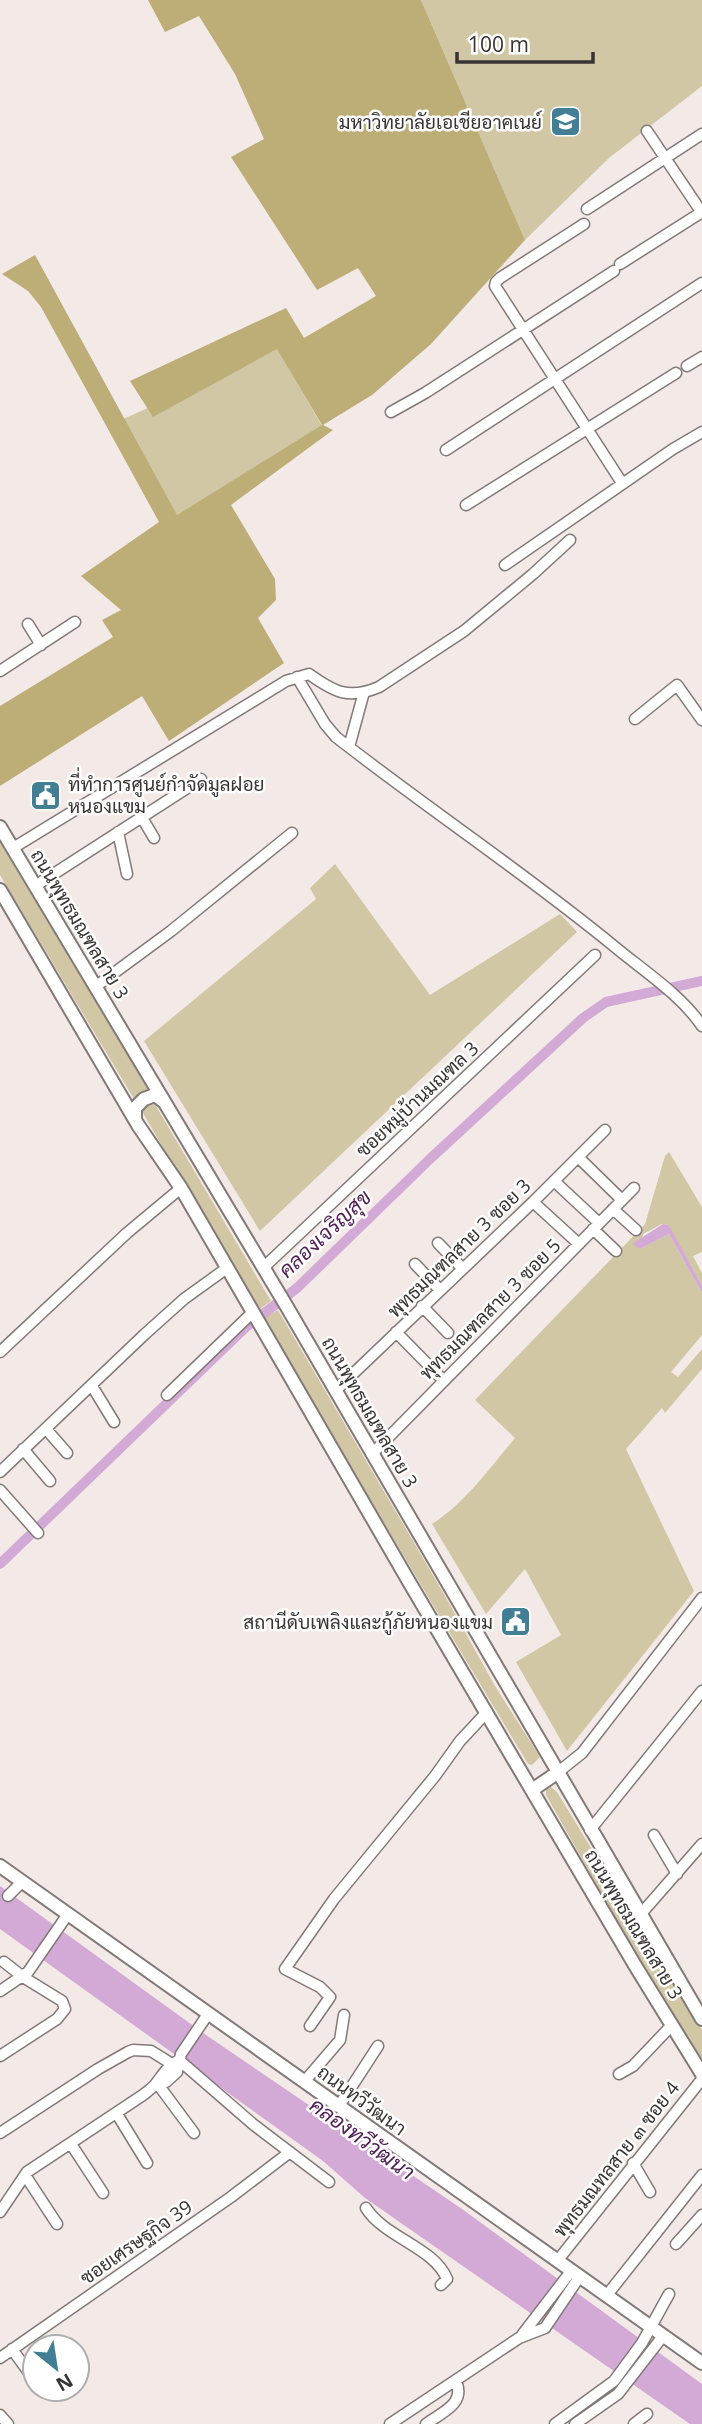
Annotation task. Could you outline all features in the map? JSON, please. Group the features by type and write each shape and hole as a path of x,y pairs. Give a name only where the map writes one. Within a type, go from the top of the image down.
{"main road":[{"name":"ถนนพุทธมณฑลสาย 3","path":"0,827 277,1291 702,2019"},
{"name":"ถนนพุทธมณฑลสาย 3","path":"0,890 135,1118 181,1188 702,2077"},
{"path":"135,1118 135,1108 144,1099 155,1095 163,1101"},
{"path":"532,1790 557,1773"},
{"name":"ถนนทวีวัฒนา","path":"0,1866 558,2260 572,2278 607,2295 702,2363"}],"street":[{"path":"391,412 425,393 702,212 647,131"},
{"path":"587,209 702,134"},
{"path":"584,224 496,282 495,286 622,483"},
{"path":"446,450 702,283"},
{"path":"687,366 702,357"},
{"path":"466,505 676,373"},
{"path":"505,565 622,483 702,432"},
{"path":"13,848 286,681 309,674 341,694 364,692 379,687 464,631 570,540"},
{"path":"0,671 75,622"},
{"path":"28,624 41,645"},
{"path":"297,677 325,724 336,737 589,925 661,984 702,1026"},
{"path":"635,719 677,685 702,720"},
{"path":"349,747 364,692"},
{"path":"36,886 201,779"},
{"path":"141,816 154,838"},
{"path":"118,832 127,874"},
{"path":"95,987 171,931 292,833"},
{"name":"ซอยหมู่บ้านมณฑล 3","path":"263,1268 595,956"},
{"name":"พุทธมณฑลสาย 3 ซอย 3","path":"335,1391 605,1130"},
{"path":"578,1157 622,1200"},
{"path":"554,1181 616,1251"},
{"path":"0,1352 99,1259 181,1188"},
{"name":"พุทธมณฑลสาย 3 ซอย 5","path":"372,1454 634,1188"},
{"path":"533,1202 579,1244"},
{"path":"613,1209 636,1230"},
{"path":"438,1243 462,1268"},
{"path":"415,1264 440,1290"},
{"path":"0,1472 184,1299 227,1268"},
{"path":"422,1306 448,1334"},
{"path":"167,1395 255,1318"},
{"path":"396,1332 444,1381"},
{"path":"92,1386 114,1422"},
{"path":"46,1429 67,1454"},
{"path":"23,1449 50,1481"},
{"path":"0,1490 35,1529"},
{"path":"557,1773 582,1753 702,1598"},
{"path":"590,1830 702,1691"},
{"path":"310,2026 330,1997 320,1987 285,1969 334,1899 486,1712"},
{"path":"654,1835 677,1874"},
{"path":"640,1915 702,1843"},
{"path":"8,1896 22,1882"},
{"path":"0,1991 23,1978 68,1914"},
{"path":"0,2056 57,2019 65,2009 62,2001 23,1978 4,1962"},
{"path":"0,2212 25,2175 117,2114 157,2083 161,2074 178,2060 208,2014"},
{"path":"304,2082 340,2040 344,2015"},
{"path":"619,2074 633,2066 672,2025"},
{"path":"340,2106 379,2046"},
{"path":"0,2133 98,2069 133,2050 151,2051 178,2060 254,2125 329,2182"},
{"name":"พุทธมณทลสาย ๓ ซอย 4","path":"558,2260 702,2077"},
{"path":"157,2083 194,2133"},
{"path":"117,2114 147,2163"},
{"path":"71,2144 103,2193"},
{"name":"ซอยเศรษฐกิจ 39","path":"0,2358 231,2197 290,2152"},
{"path":"633,2163 650,2192"},
{"path":"25,2175 57,2224"},
{"path":"607,2295 702,2175"},
{"path":"366,2208 379,2223 435,2262 447,2279 441,2285"},
{"path":"676,2244 702,2215"},
{"path":"519,2338 572,2278"},
{"path":"390,2424 519,2338 545,2328 572,2278"},
{"path":"575,2424 605,2396 642,2343 669,2294"},
{"path":"555,2424 625,2385 663,2336"},
{"path":"12,2349 21,2362"},
{"path":"426,2424 460,2397 456,2381"},
{"path":"634,2424 647,2414"},
{"path":"0,2415 8,2424"}],"shaded area":[{"path":"148,0 421,0 525,240 431,344 372,395 323,425 333,430 231,505 275,579 276,600 258,618 284,663 169,741 142,696 0,786 0,706 113,637 102,620 121,610 81,576 159,522 41,307 28,291 2,274 35,255 177,515 322,425 277,349 153,417 130,381 286,308 304,338 376,296 358,268 317,290 231,157 264,139 235,74 199,16 165,32"},
{"name":"มหาวิทยาลัยเอเชียอาคเนย์","path":"421,0 702,0 702,86 609,158 525,240"},
{"path":"277,348 322,426 176,516 123,419 148,408 153,416"},
{"path":"0,839 150,1091 143,1091 134,1099 0,875"},
{"path":"335,864 430,995 560,914 577,932 260,1231 144,1041 316,899 310,888"},
{"path":"148,1102 156,1106 271,1301 257,1311 143,1113 143,1106"},
{"path":"669,1152 702,1207 702,1252 693,1256 702,1273 702,1286 668,1225 662,1224 643,1234 640,1249 669,1234 702,1293 702,1335 671,1372 678,1377 702,1349 702,1369 665,1413 662,1408 626,1449 694,1591 567,1751 516,1662 561,1635 525,1569 486,1614 432,1524 466,1495 515,1438 475,1400 645,1224 665,1156"},
{"path":"663,1224 671,1229 702,1286 702,1293 669,1234 640,1249 632,1244"},
{"path":"278,1310 495,1686 540,1757 532,1765 528,1764 262,1319"},
{"path":"550,1786 557,1792 702,2030 702,2062 640,1962 546,1795 546,1789"},
{"path":"0,1886 206,2035 462,2209 702,2384 702,2424 690,2424 365,2198 323,2161 0,1929"}],"waterway":[{"name":"คลองเจริญสุข","path":"0,1564 246,1327 297,1288 431,1158 583,1018 606,1002 702,981"}],"place":[{"name":"มหาวิทยาลัยเอเชียอาคเนย์","path":"565,122"},
{"name":"ที่ทำการศูนย์กำจัดมูลฝอย หนองแขม","path":"45,795"},
{"name":"สถานีดับเพลิงและกู้ภัยหนองแขม","path":"516,1622"}],"water label":[{"name":"คลองทวีวัฒนา","path":"362,2139"}]}
